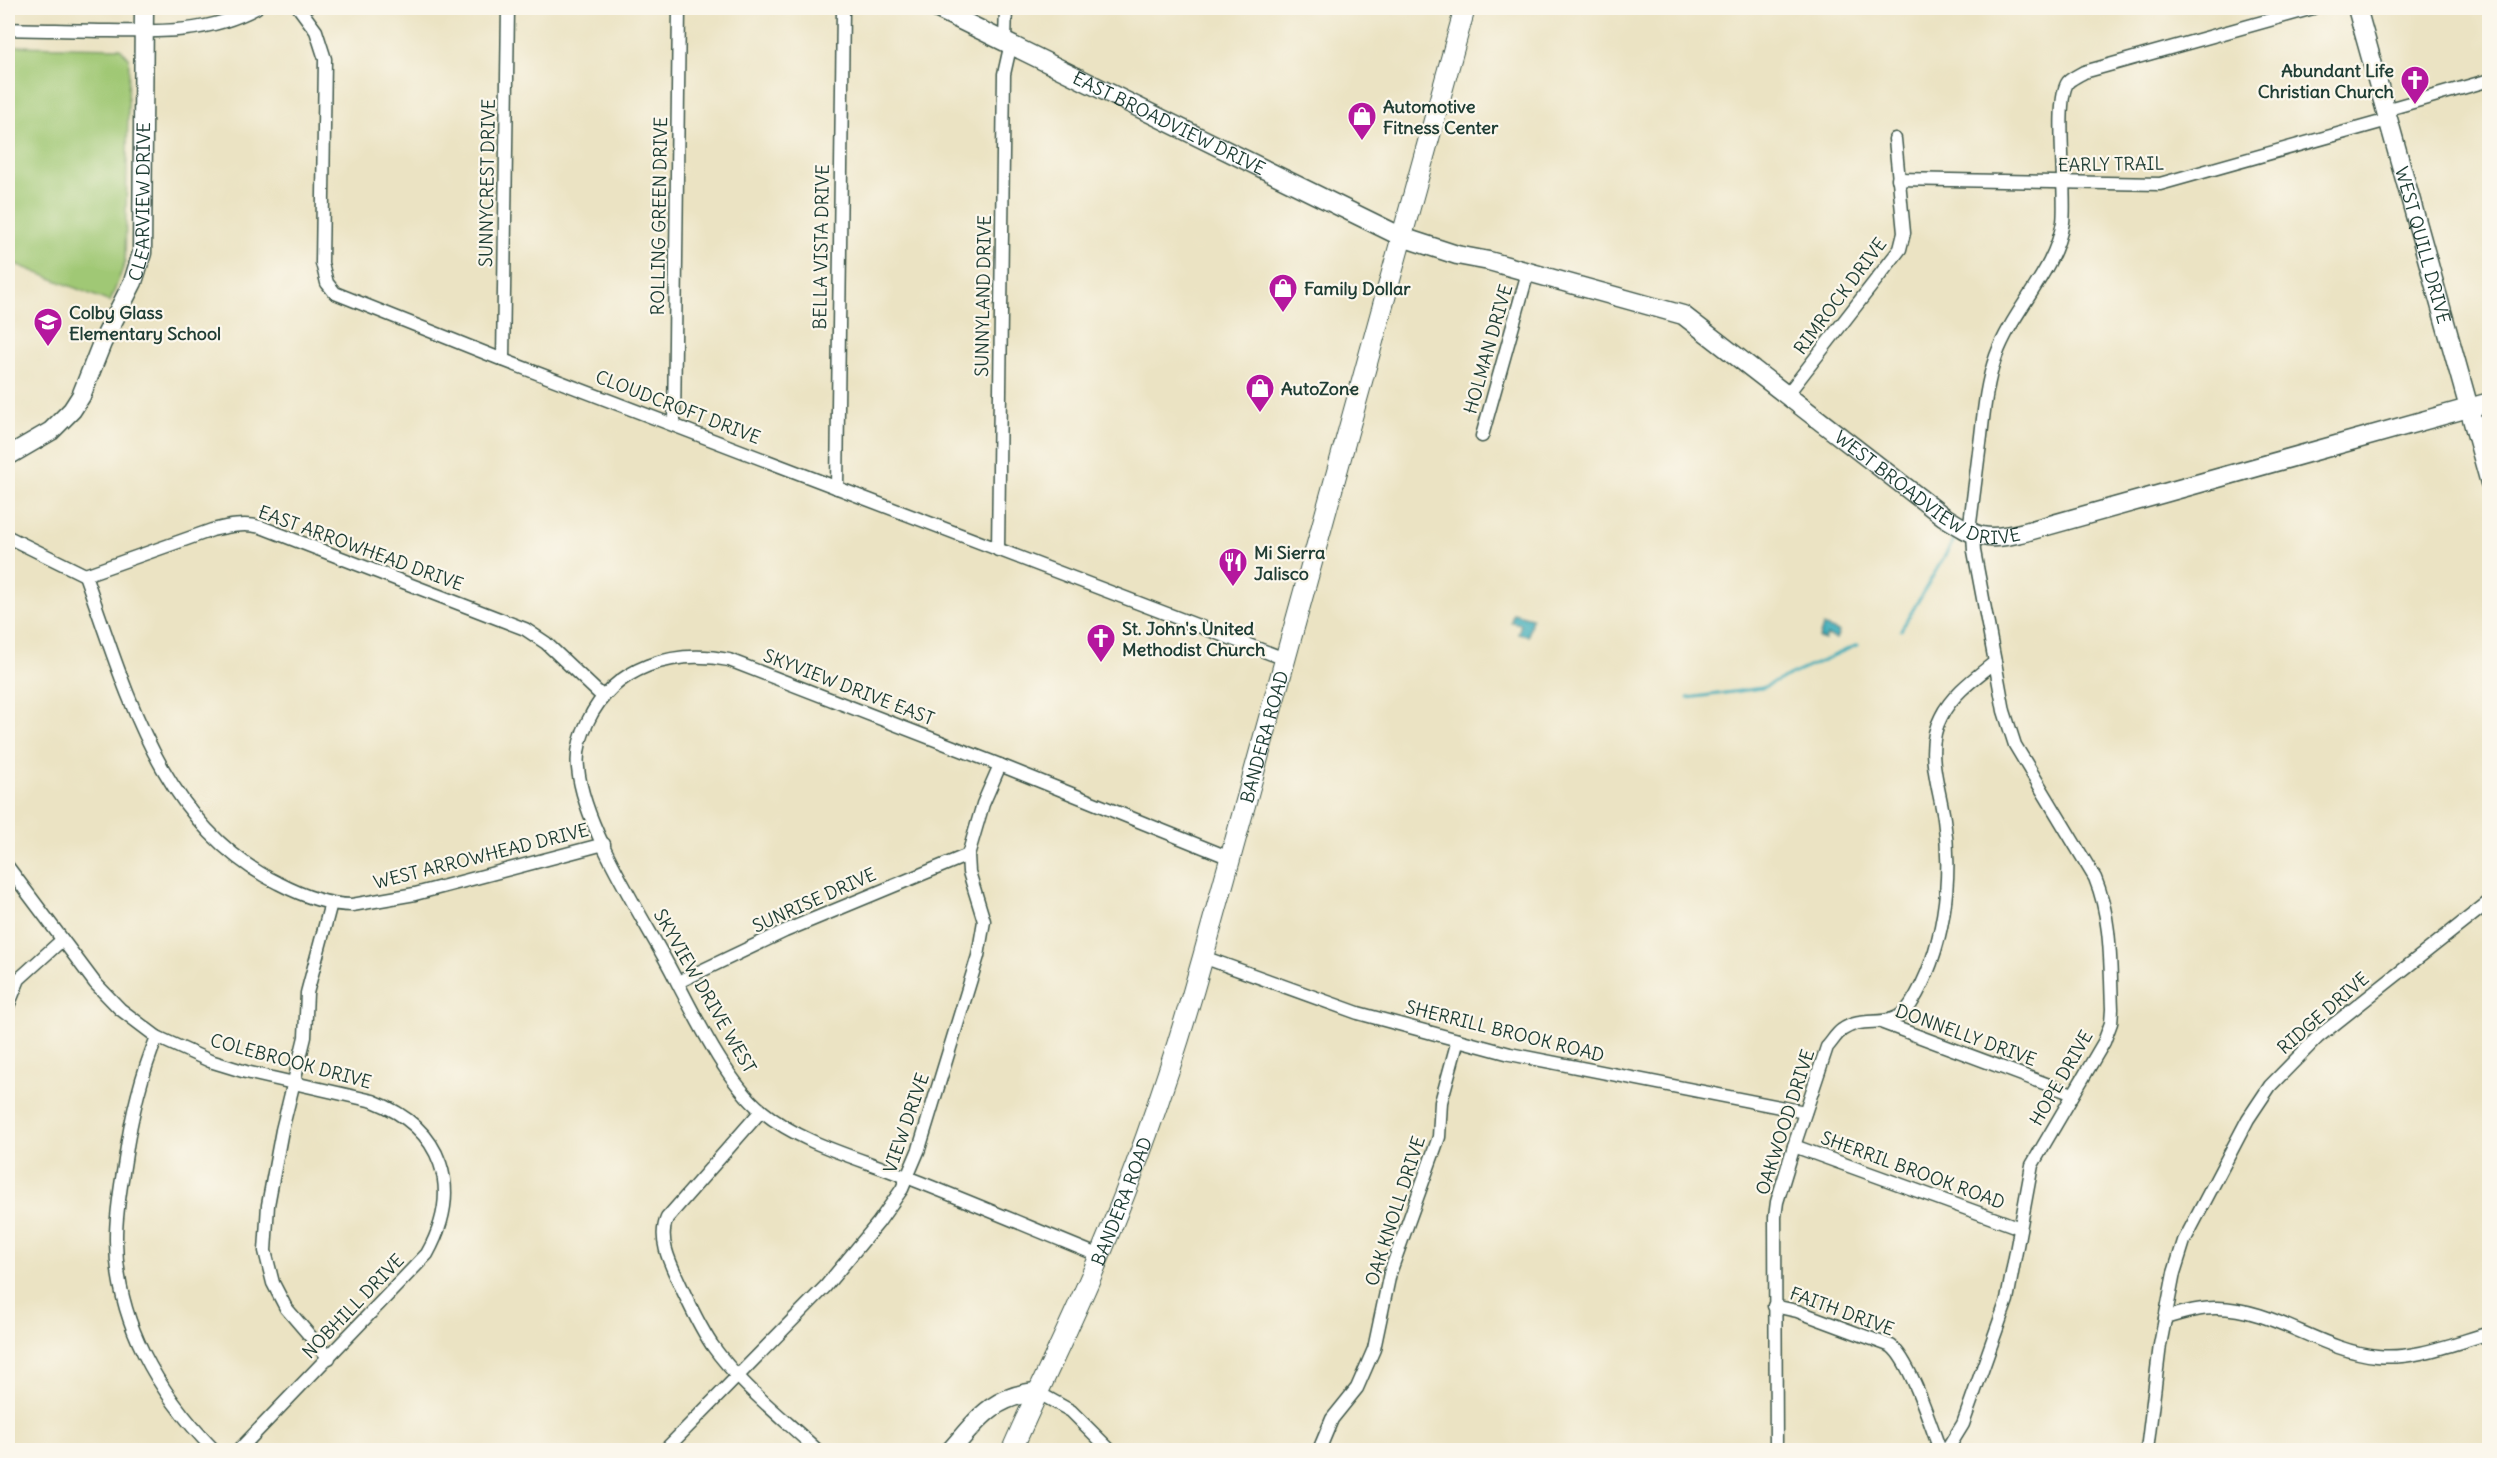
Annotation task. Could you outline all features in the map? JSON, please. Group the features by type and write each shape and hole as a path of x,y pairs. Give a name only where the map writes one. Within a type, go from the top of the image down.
{"main road":[{"name":"BANDERA ROAD","path":"1012,1450 1100,1256 1161,1096 1203,957 1465,8"}],"street":[{"name":"CLEARVIEW DRIVE","path":"8,456 51,431 72,410 81,396 102,343 133,282 142,253 144,8"},
{"path":"8,29 169,32 227,22 256,8"},
{"name":"CLOUDCROFT DRIVE","path":"299,8 316,31 325,59 322,263 327,283 344,298 1285,659"},
{"name":"SUNNYCREST DRIVE","path":"503,360 508,8"},
{"name":"ROLLING GREEN DRIVE","path":"674,425 679,8"},
{"name":"BELLA VISTA DRIVE","path":"837,488 843,8"},
{"name":"EAST BROADVIEW DRIVE","path":"936,8 1008,41 1402,237"},
{"name":"SUNNYLAND DRIVE","path":"998,550 1004,74 1008,41 1006,8"},
{"path":"1995,662 1971,532 1984,409 1991,370 2003,339 2048,264 2058,242 2063,219 2062,100 2069,81 2084,72 2313,8"},
{"name":"WEST QUILL DRIVE","path":"2356,8 2490,483"},
{"name":"EARLY TRAIL","path":"1898,179 2160,183 2387,115 2490,80"},
{"name":"RIMROCK DRIVE","path":"1786,396 1900,249 1904,233 1895,139"},
{"name":"WEST BROADVIEW DRIVE","path":"1402,237 1457,255 1489,261 1683,315 1943,516 1971,532 1993,539 2490,402"},
{"name":"HOLMAN DRIVE","path":"1482,436 1528,272"},
{"name":"EAST ARROWHEAD DRIVE","path":"85,574 212,530 232,526 261,527 525,629 546,643 603,696"},
{"path":"8,537 85,574"},
{"name":"WEST ARROWHEAD DRIVE","path":"85,574 139,725 163,771 204,825 237,858 250,868 303,896 331,903 352,905 415,894 604,844"},
{"name":"SKYVIEW DRIVE EAST","path":"604,844 581,788 578,752 585,726 603,696 620,680 642,667 666,659 685,656 729,660 1000,765 1230,858"},
{"name":"OAKWOOD DRIVE","path":"1776,1450 1774,1306 1777,1202 1827,1047 1841,1030 1858,1023 1881,1023 1900,1016 1910,1005 1923,980 1942,915 1947,855 1944,820 1934,767 1934,734 1941,717 1955,696 1995,662"},
{"name":"HOPE DRIVE","path":"1940,1450 1963,1424 2007,1300 2032,1165 2104,1042 2111,1023 2112,998 2104,903 2095,878 2015,745 2004,711 1995,662"},
{"name":"VIEW DRIVE","path":"665,1450 825,1287 878,1223 909,1177 982,939 984,921 982,908 969,872 968,855 983,804 1000,765"},
{"name":"SKYVIEW DRIVE WEST","path":"604,844 725,1066 741,1090 761,1111 777,1123 839,1152 909,1177 1100,1256"},
{"name":"SUNRISE DRIVE","path":"678,982 785,931 968,855"},
{"name":"COLEBROOK DRIVE","path":"8,867 95,983 120,1009 157,1037 210,1061 246,1072 373,1101 392,1108 410,1120 423,1133 440,1163"},
{"name":"RIDGE DRIVE","path":"2147,1450 2157,1363 2174,1274 2187,1232 2248,1119 2270,1086 2318,1037 2490,901"},
{"path":"329,1358 286,1308 273,1283 265,1251 268,1205 305,1037 307,993 331,903"},
{"path":"8,1006 19,979 62,940"},
{"name":"SHERRILL BROOK ROAD","path":"1203,957 1358,1013 1458,1040 1547,1063 1805,1113"},
{"name":"DONNELLY DRIVE","path":"1881,1023 2073,1094"},
{"path":"157,1037 140,1079 130,1128 117,1211 117,1253 124,1301 137,1341 148,1365 189,1425 214,1450"},
{"name":"OAK KNOLL DRIVE","path":"1319,1450 1332,1419 1362,1379 1374,1349 1390,1273 1439,1137 1441,1102 1458,1040"},
{"path":"761,1111 667,1218 663,1230 671,1266 697,1321 714,1347 738,1375 816,1450"},
{"name":"SHERRIL BROOK ROAD","path":"1794,1146 2020,1228"},
{"name":"NOBHILL DRIVE","path":"239,1450 427,1254 438,1234 444,1214 446,1193 440,1163"},
{"name":"FAITH DRIVE","path":"1774,1306 1808,1315 1891,1346 1897,1351 1907,1368 1940,1450"},
{"path":"2165,1318 2214,1308 2242,1311 2352,1352 2379,1357 2420,1353 2490,1333"},
{"path":"951,1450 996,1403 1018,1394 1037,1392 1076,1415 1110,1450"}],"green space":[{"path":"8,46 120,48 129,58 125,263 110,302 8,261"}],"water":[{"path":"1513,613 1532,618 1528,636 1518,634 1521,624 1511,622"},
{"path":"1823,626 1839,632 1836,639 1827,636 1825,640 1819,638"}],"waterway":[{"path":"1901,630 1954,540"},
{"path":"1688,698 1762,688 1857,645"}],"place":[{"name":"Abundant Life Christian Church","path":"2415,106"},
{"name":"Automotive Fitness Center","path":"1362,142"},
{"name":"Family Dollar","path":"1283,314"},
{"name":"Colby Glass Elementary School","path":"48,348"},
{"name":"AutoZone","path":"1260,414"},
{"name":"Mi Sierra Jalisco","path":"1233,588"},
{"name":"St. John's United Methodist Church","path":"1101,664"}]}
